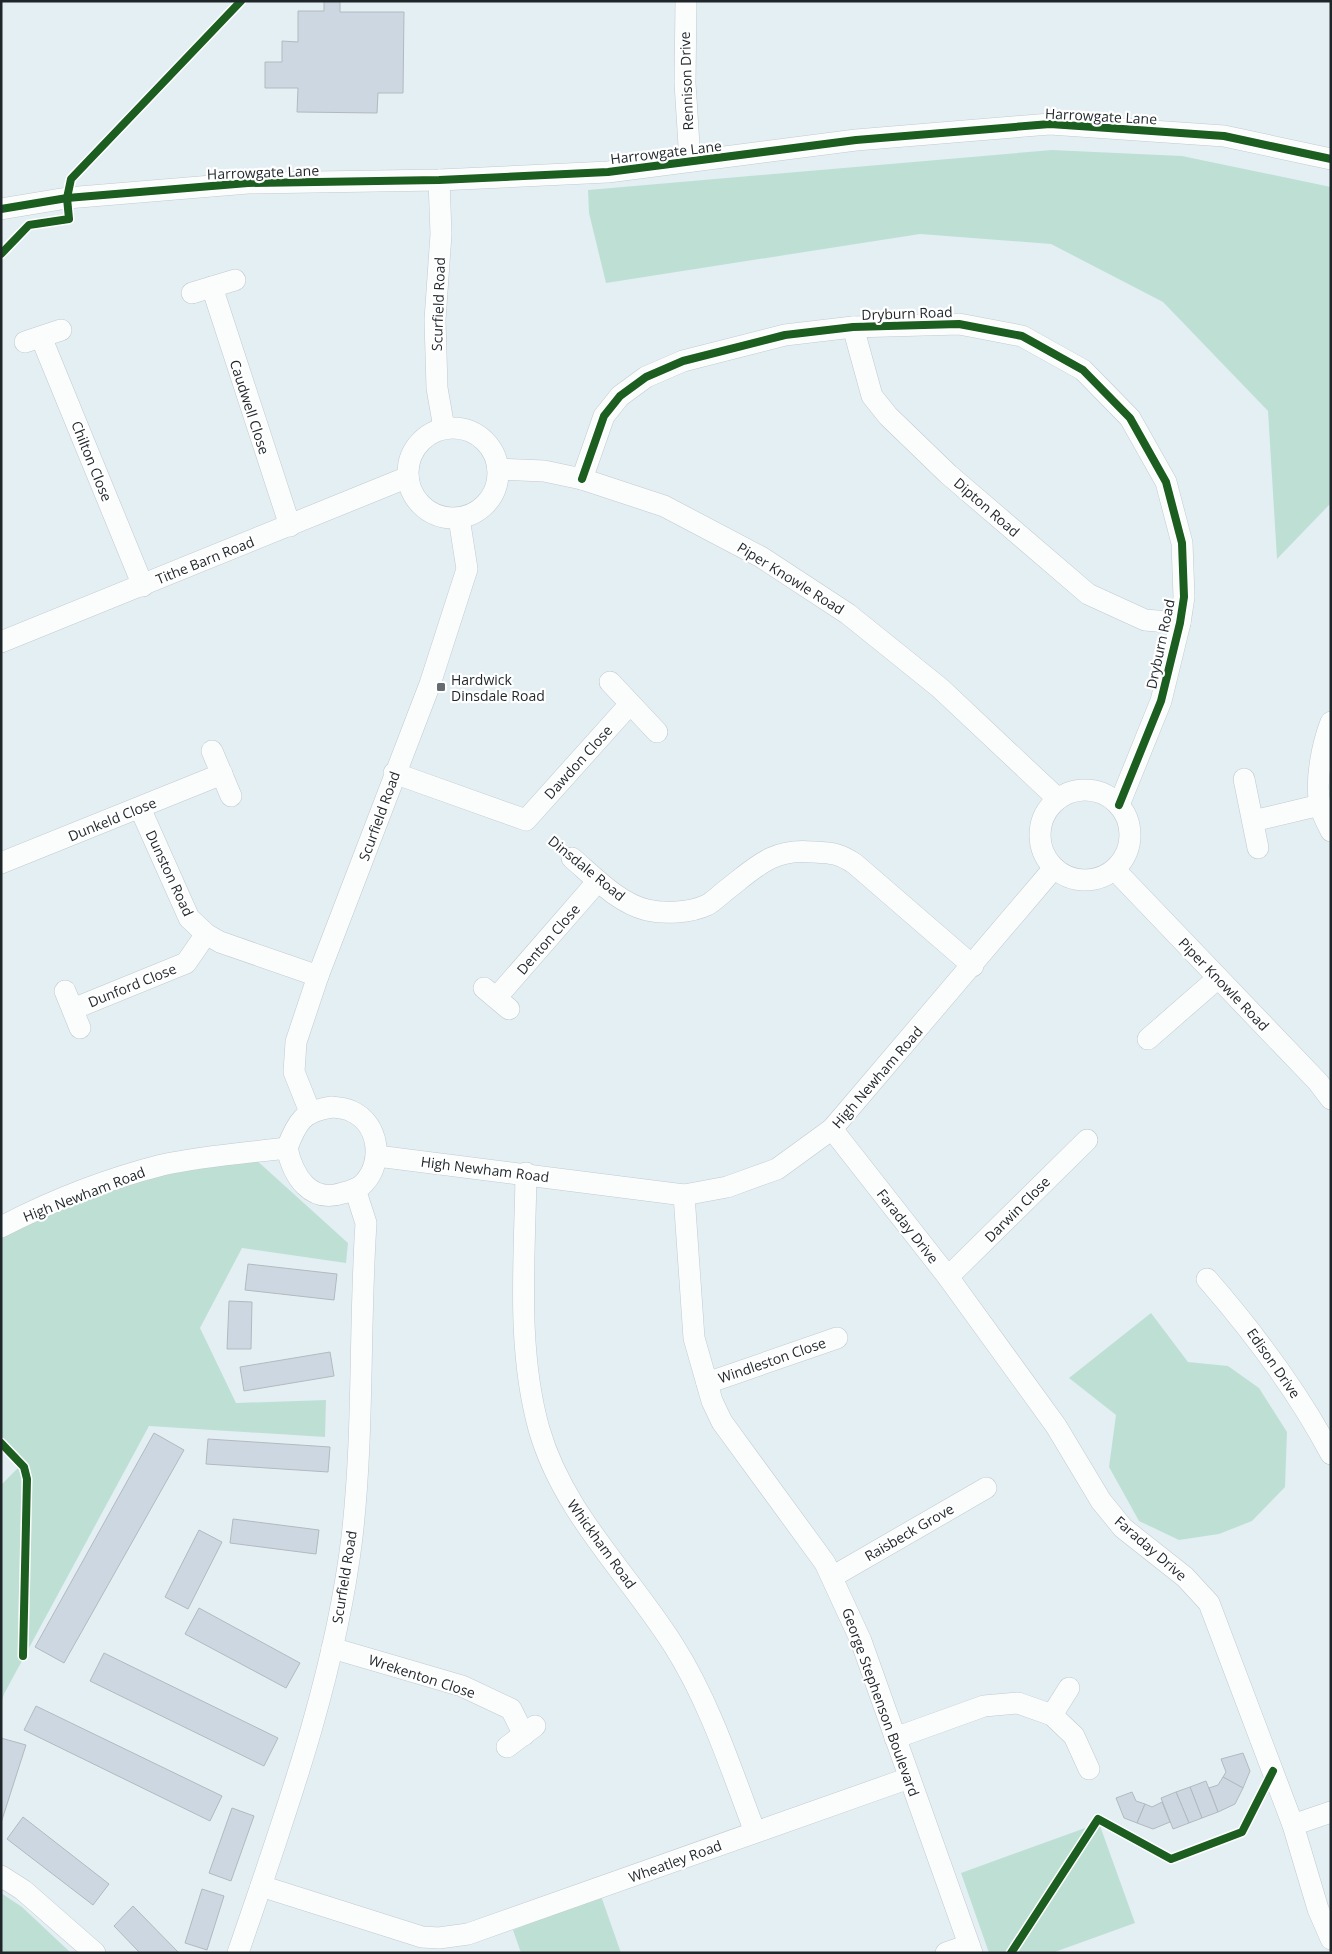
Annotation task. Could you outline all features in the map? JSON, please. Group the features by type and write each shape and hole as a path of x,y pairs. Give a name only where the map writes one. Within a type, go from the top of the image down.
{"street":[{"name":"Rennison Drive","path":"686,1 685,82 690,161"},
{"name":"Harrowgate Lane","path":"1,209 67,198 248,183 438,180 608,172 856,140 1050,124 1224,136 1331,159"},
{"name":"Scurfield Road","path":"438,180 441,234 435,320 437,388 444,428"},
{"name":"Caudwell Close","path":"235,280 202,290 290,526"},
{"name":"Dryburn Road","path":"582,479 604,416 620,396 646,377 683,361 786,335 853,327 959,324 1022,336 1083,370 1130,418 1166,482 1182,543 1184,597 1180,623 1161,701 1119,805"},
{"name":"Dipton Road","path":"853,327 872,396 888,416 948,474 1088,594 1145,620 1180,623"},
{"name":"Chilton Close","path":"42,337 143,586"},
{"path":"444,428 459,428 474,432 486,442 495,454 498,469 497,486 488,502 475,512 459,518 447,518 425,508 411,489 408,477 410,461 417,446 429,435 444,428"},
{"name":"Piper Knowle Road","path":"498,469 544,471 582,479 664,506 760,557 831,601 940,688 1058,799"},
{"name":"Tithe Barn Road","path":"1,642 408,477"},
{"name":"Scurfield Road","path":"310,1112 294,1072 296,1042 318,976 360,871 394,773 430,684 467,569 459,518"},
{"path":"610,682 657,732"},
{"name":"Dawdon Close","path":"394,773 526,820 630,704"},
{"path":"1331,722 1324,739 1320,771 1320,805 1331,831"},
{"path":"212,751 231,796"},
{"name":"Dunkeld Close","path":"1,863 222,774"},
{"path":"1244,779 1258,848"},
{"path":"1087,790 1106,795 1119,805 1127,818 1130,840 1126,856 1115,870 1102,878 1086,881 1067,877 1054,868 1042,850 1040,834 1043,819 1058,799 1072,792 1087,790"},
{"path":"1253,821 1320,805"},
{"name":"Dunston Road","path":"140,808 189,918 206,934 220,942 318,976"},
{"name":"Dinsdale Road","path":"572,858 598,881 625,900 646,910 669,912 689,910 708,905 768,858 799,850 840,854 855,864 973,966"},
{"name":"High Newham Road","path":"377,1156 526,1173 684,1195 727,1187 777,1169 832,1129 973,966 1054,868"},
{"name":"Piper Knowle Road","path":"1115,870 1318,1082 1331,1099"},
{"name":"Denton Close","path":"496,998 598,881"},
{"name":"Dunford Close","path":"73,1009 186,963 206,934"},
{"path":"1148,1039 1218,978"},
{"path":"332,1107 351,1111 364,1121 375,1137 377,1156 364,1182 355,1189 334,1196 306,1188 296,1176 287,1148 300,1121 310,1112 332,1107"},
{"name":"Faraday Drive","path":"832,1129 948,1277 1056,1426 1101,1501 1123,1528 1185,1577 1209,1603 1293,1825 1318,1909 1331,1939"},
{"name":"Darwin Close","path":"948,1277 1087,1140"},
{"name":"High Newham Road","path":"1,1227 32,1211 131,1174 198,1159 287,1148"},
{"name":"Whickham Road","path":"526,1173 524,1326 530,1383 540,1429 558,1478 580,1518 642,1600 674,1647 704,1702 755,1832"},
{"name":"Scurfield Road","path":"238,1953 312,1724 332,1648 350,1545 358,1467 366,1224 355,1189"},
{"name":"George Stephenson Boulevard","path":"684,1195 694,1338 712,1401 722,1422 825,1563 832,1576 862,1641 971,1949"},
{"name":"Edison Drive","path":"1207,1279 1254,1334 1308,1411 1331,1454"},
{"name":"Windleston Close","path":"707,1383 837,1338"},
{"name":"Raisbeck Grove","path":"832,1576 986,1488"},
{"name":"Wrekenton Close","path":"332,1648 462,1686 511,1709 522,1736"},
{"path":"1052,1715 1069,1688"},
{"path":"895,1738 984,1706 1018,1703 1052,1715 1074,1736 1089,1769"},
{"name":"Wheatley Road","path":"261,1886 422,1937 439,1946 468,1934 909,1778"},
{"path":"1293,1825 1331,1812"},
{"path":"1,1876 23,1890 95,1953"},
{"path":"946,1953 971,1949"}],"green space":[{"path":"1052,150 1182,156 1331,187 1331,503 1277,559 1268,411 1163,302 1051,244 920,234 606,283 589,213 588,190"},
{"path":"253,1157 348,1243 346,1263 242,1248 200,1328 236,1403 326,1400 325,1437 149,1426 4,1694 1,1704 1,1485 24,1462 1,1437 1,1235 34,1214 182,1169"},
{"path":"1151,1313 1188,1362 1228,1366 1259,1388 1287,1432 1285,1487 1252,1521 1219,1534 1179,1540 1139,1521 1109,1467 1116,1415 1069,1378"},
{"path":"1099,1823 1135,1923 1052,1953 989,1953 961,1873"},
{"path":"1,1893 22,1907 71,1953 1,1953"},
{"path":"601,1896 621,1953 521,1953 513,1930"}],"building":[{"path":"324,1 340,1 340,12 404,12 403,93 378,93 377,113 297,112 298,88 265,88 265,62 282,62 282,41 298,42 298,11 324,11"},
{"path":"248,1264 337,1274 334,1300 245,1290"},
{"path":"229,1301 252,1302 251,1349 227,1349"},
{"path":"330,1352 334,1376 244,1391 240,1367"},
{"path":"154,1433 184,1450 64,1663 35,1647"},
{"path":"208,1439 330,1447 328,1472 206,1464"},
{"path":"233,1519 319,1530 316,1554 230,1543"},
{"path":"199,1530 222,1542 188,1609 165,1597"},
{"path":"199,1608 300,1663 286,1688 185,1634"},
{"path":"104,1653 278,1738 264,1766 90,1681"},
{"path":"36,1706 222,1796 210,1821 24,1730"},
{"path":"1,1738 26,1745 1,1823"},
{"path":"1243,1753 1250,1771 1243,1788 1223,1777 1226,1772 1221,1759"},
{"path":"1223,1777 1243,1788 1235,1804 1218,1812 1209,1788 1218,1785"},
{"path":"1206,1781 1218,1812 1202,1818 1190,1787"},
{"path":"1190,1787 1202,1818 1189,1823 1176,1792"},
{"path":"1132,1792 1136,1801 1145,1804 1137,1823 1124,1818 1116,1798"},
{"path":"1176,1792 1189,1823 1173,1829 1161,1798"},
{"path":"1162,1802 1170,1822 1153,1829 1137,1823 1145,1804 1152,1807"},
{"path":"232,1808 254,1816 231,1881 209,1873"},
{"path":"23,1817 109,1884 93,1905 7,1839"},
{"path":"202,1889 224,1896 207,1950 185,1943"},
{"path":"133,1906 179,1953 140,1953 114,1926"}],"cycle path":[{"path":"1,254 29,225 69,219 67,198 71,179 241,1"},
{"path":"1,209 67,198 248,183 439,180 608,172 856,140 1050,124 1224,136 1331,159"},
{"path":"582,479 604,416 620,396 646,377 683,361 785,335 853,327 959,324 1022,336 1083,370 1130,418 1166,482 1182,543 1184,597 1180,623 1161,701 1119,805"},
{"path":"1,1443 24,1467 27,1479 23,1656"},
{"path":"1011,1953 1098,1819 1171,1859 1242,1832 1273,1771"}],"place":[{"name":"Hardwick Dinsdale Road","path":"441,687"}]}
